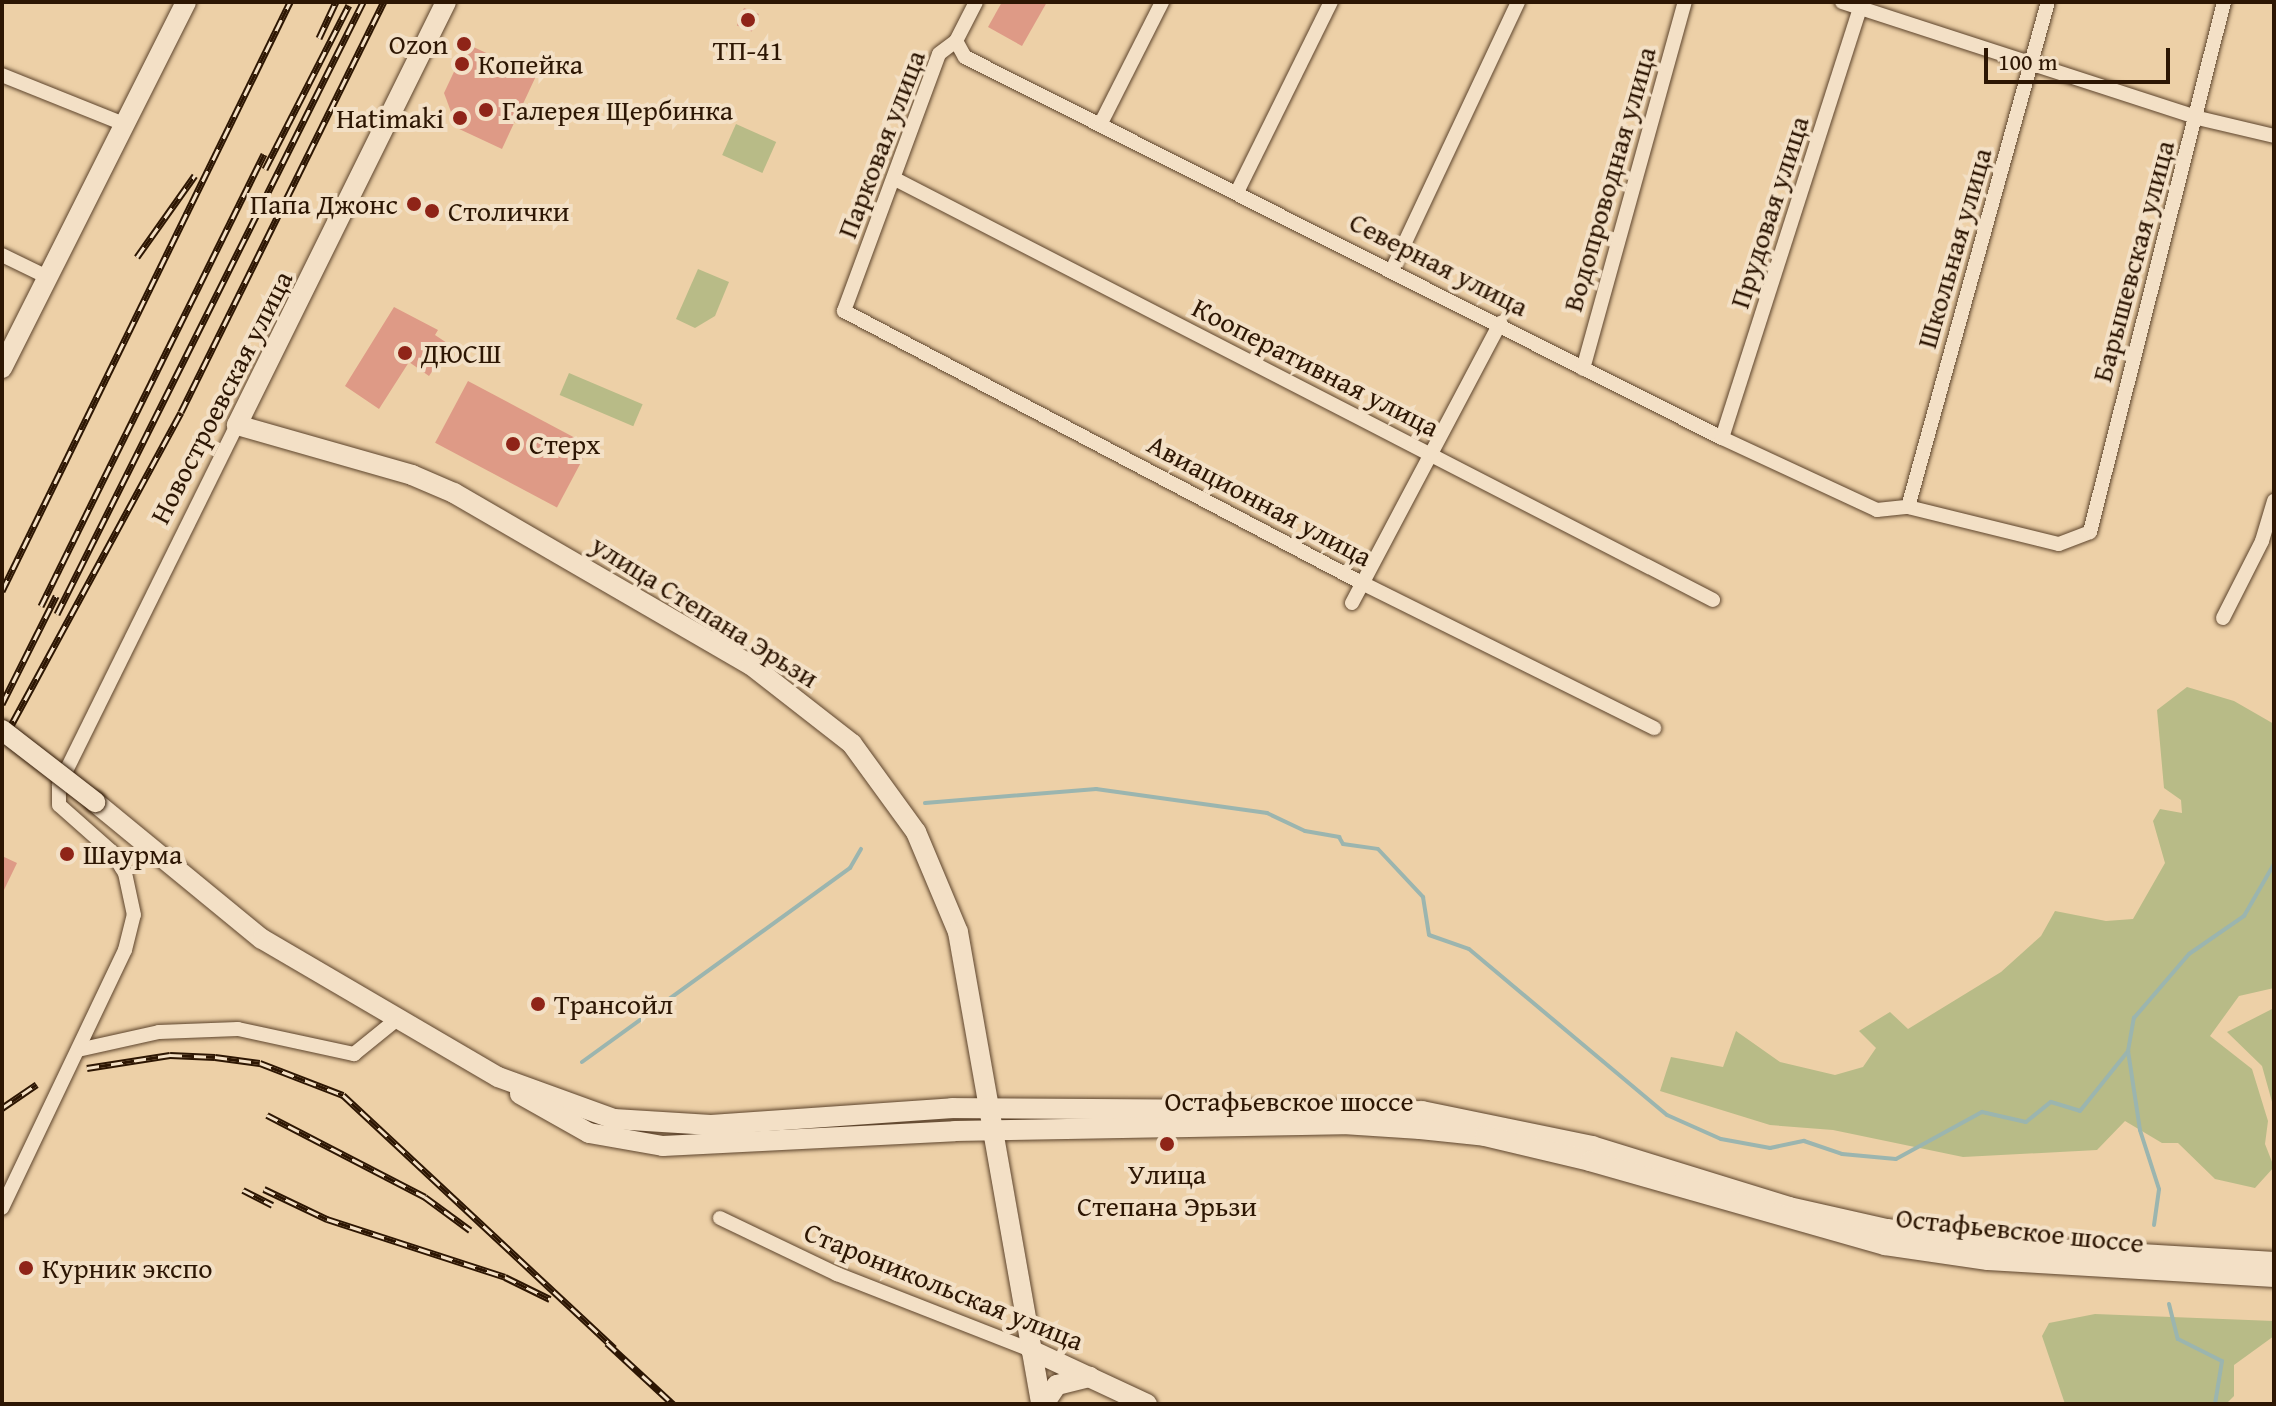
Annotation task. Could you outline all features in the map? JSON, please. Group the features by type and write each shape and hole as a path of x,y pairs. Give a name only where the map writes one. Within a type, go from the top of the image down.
{"main road":[{"path":"2,368 45,276 186,2"},
{"name":"Новостроевская улица","path":"237,425 446,2"},
{"name":"улица Степана Эрьзи","path":"237,425 412,475 454,493 751,665 832,726 893,796 946,898 968,970 1042,1404"},
{"name":"Остафьевское шоссе","path":"2,730 262,939 498,1077 568,1124 641,1144 996,1131 1343,1124 1459,1133 1590,1161 1885,1245 1988,1260 2274,1277"},
{"name":"Остафьевское шоссе","path":"498,1077 589,1112 663,1125 991,1107 1422,1111 1592,1146 1789,1207 1887,1229 2004,1246 2274,1262"},
{"name":"Староникольская улица","path":"1031,1350 1147,1404"},
{"path":"1042,1404 1057,1385 1090,1377"}],"street":[{"name":"Парковая улица","path":"844,311 939,54 956,41 976,2"},
{"path":"1101,123 1162,2"},
{"path":"1238,190 1331,2"},
{"path":"1392,270 1518,2"},
{"name":"Водопроводная улица","path":"1583,369 1685,2"},
{"path":"1842,2 2198,118 2274,136"},
{"name":"Школьная улица","path":"1908,507 2048,2"},
{"name":"Барышевская улица","path":"2090,532 2198,118 2224,2"},
{"name":"Прудовая улица","path":"1722,438 1861,6"},
{"name":"Северная улица","path":"956,41 965,57 1238,190 1500,323 1583,369 1877,510 1908,507 2059,544 2090,532"},
{"path":"2,75 124,124"},
{"name":"Кооперативная улица","path":"895,179 1713,600"},
{"path":"2,255 45,276"},
{"name":"Авиационная улица","path":"844,311 1364,584 1654,728"},
{"path":"1352,603 1500,323"},
{"name":"Новостроевская улица","path":"78,1050 125,950 134,906 125,873 111,851 68,816 57,795 62,774 237,425"},
{"path":"2223,618 2262,541 2274,501"},
{"path":"2,1208 78,1050 159,1032 238,1029 354,1054 396,1020"},
{"name":"Староникольская улица","path":"720,1218 837,1274 1031,1350"}],"green space":[{"path":"736,124 776,142 762,173 722,155"},
{"path":"698,269 729,282 715,316 695,328 676,319"},
{"path":"569,373 643,404 633,426 560,395"},
{"path":"2187,687 2234,701 2274,724 2274,988 2239,996 2210,1036 2252,1069 2268,1121 2265,1144 2274,1167 2255,1188 2215,1179 2178,1143 2162,1143 2125,1121 2097,1150 1963,1157 1833,1130 1770,1125 1660,1091 1671,1057 1723,1067 1736,1031 1780,1062 1835,1075 1863,1067 1876,1048 1859,1031 1890,1012 1908,1029 2001,972 2041,936 2055,911 2106,921 2133,919 2165,863 2153,821 2160,809 2182,813 2181,800 2164,788 2157,710"},
{"path":"2274,1008 2274,1109 2262,1066 2227,1032"},
{"path":"2095,1314 2274,1321 2274,1336 2234,1365 2234,1396 2226,1404 2065,1404 2042,1336 2049,1323"}],"building":[{"path":"1002,2 1047,2 1022,46 988,27"},
{"name":"ТП-41","path":"744,8 759,14 752,32 737,26"},
{"name":"Галерея Щербинка","path":"467,44 536,76 502,149 457,128 444,93"},
{"name":"ДЮСШ","path":"394,307 438,330 435,335 450,345 429,376 409,362 379,409 345,386"},
{"name":"Стерх","path":"468,381 590,446 557,508 435,443"},
{"path":"2,856 17,863 2,894"}],"waterway":[{"path":"925,803 1096,789 1267,813 1305,831 1339,837 1343,844 1378,849 1423,897 1429,935 1469,949 1667,1115 1721,1139 1770,1148 1804,1141 1842,1154 1896,1159 1982,1112 2026,1122 2051,1102 2080,1111 2128,1051"},
{"path":"582,1062 850,868 861,849"},
{"path":"2154,1225 2159,1189 2140,1130 2128,1051 2134,1018 2189,954 2244,916 2274,864"},
{"path":"2169,1304 2178,1339 2222,1361 2215,1404"}],"railway":[{"path":"2,591 290,2"},
{"path":"319,38 336,2"},
{"path":"57,614 363,2"},
{"path":"2,742 181,412 384,2"},
{"path":"265,169 349,5"},
{"path":"41,606 264,154"},
{"path":"137,257 195,175"},
{"path":"2,704 56,596"},
{"path":"87,1068 170,1055 215,1057 260,1063 343,1095 614,1348"},
{"path":"2,1108 37,1084"},
{"path":"267,1115 425,1197 470,1230"},
{"path":"264,1189 327,1219 505,1277 550,1299"},
{"path":"243,1190 272,1205"},
{"path":"607,1343 673,1404"}],"place":[{"name":"ТП-41","path":"748,20"},
{"name":"Ozon","path":"464,44"},
{"name":"Копейка","path":"462,64"},
{"name":"Галерея Щербинка","path":"486,110"},
{"name":"Hatimaki","path":"460,118"},
{"name":"Папа Джонс","path":"414,204"},
{"name":"Столички","path":"432,211"},
{"name":"ДЮСШ","path":"405,353"},
{"name":"Стерх","path":"513,444"},
{"name":"Шаурма","path":"67,854"},
{"name":"Трансойл","path":"538,1004"},
{"name":"Улица Степана Эрьзи","path":"1167,1144"},
{"name":"Курник экспо","path":"26,1268"}]}
